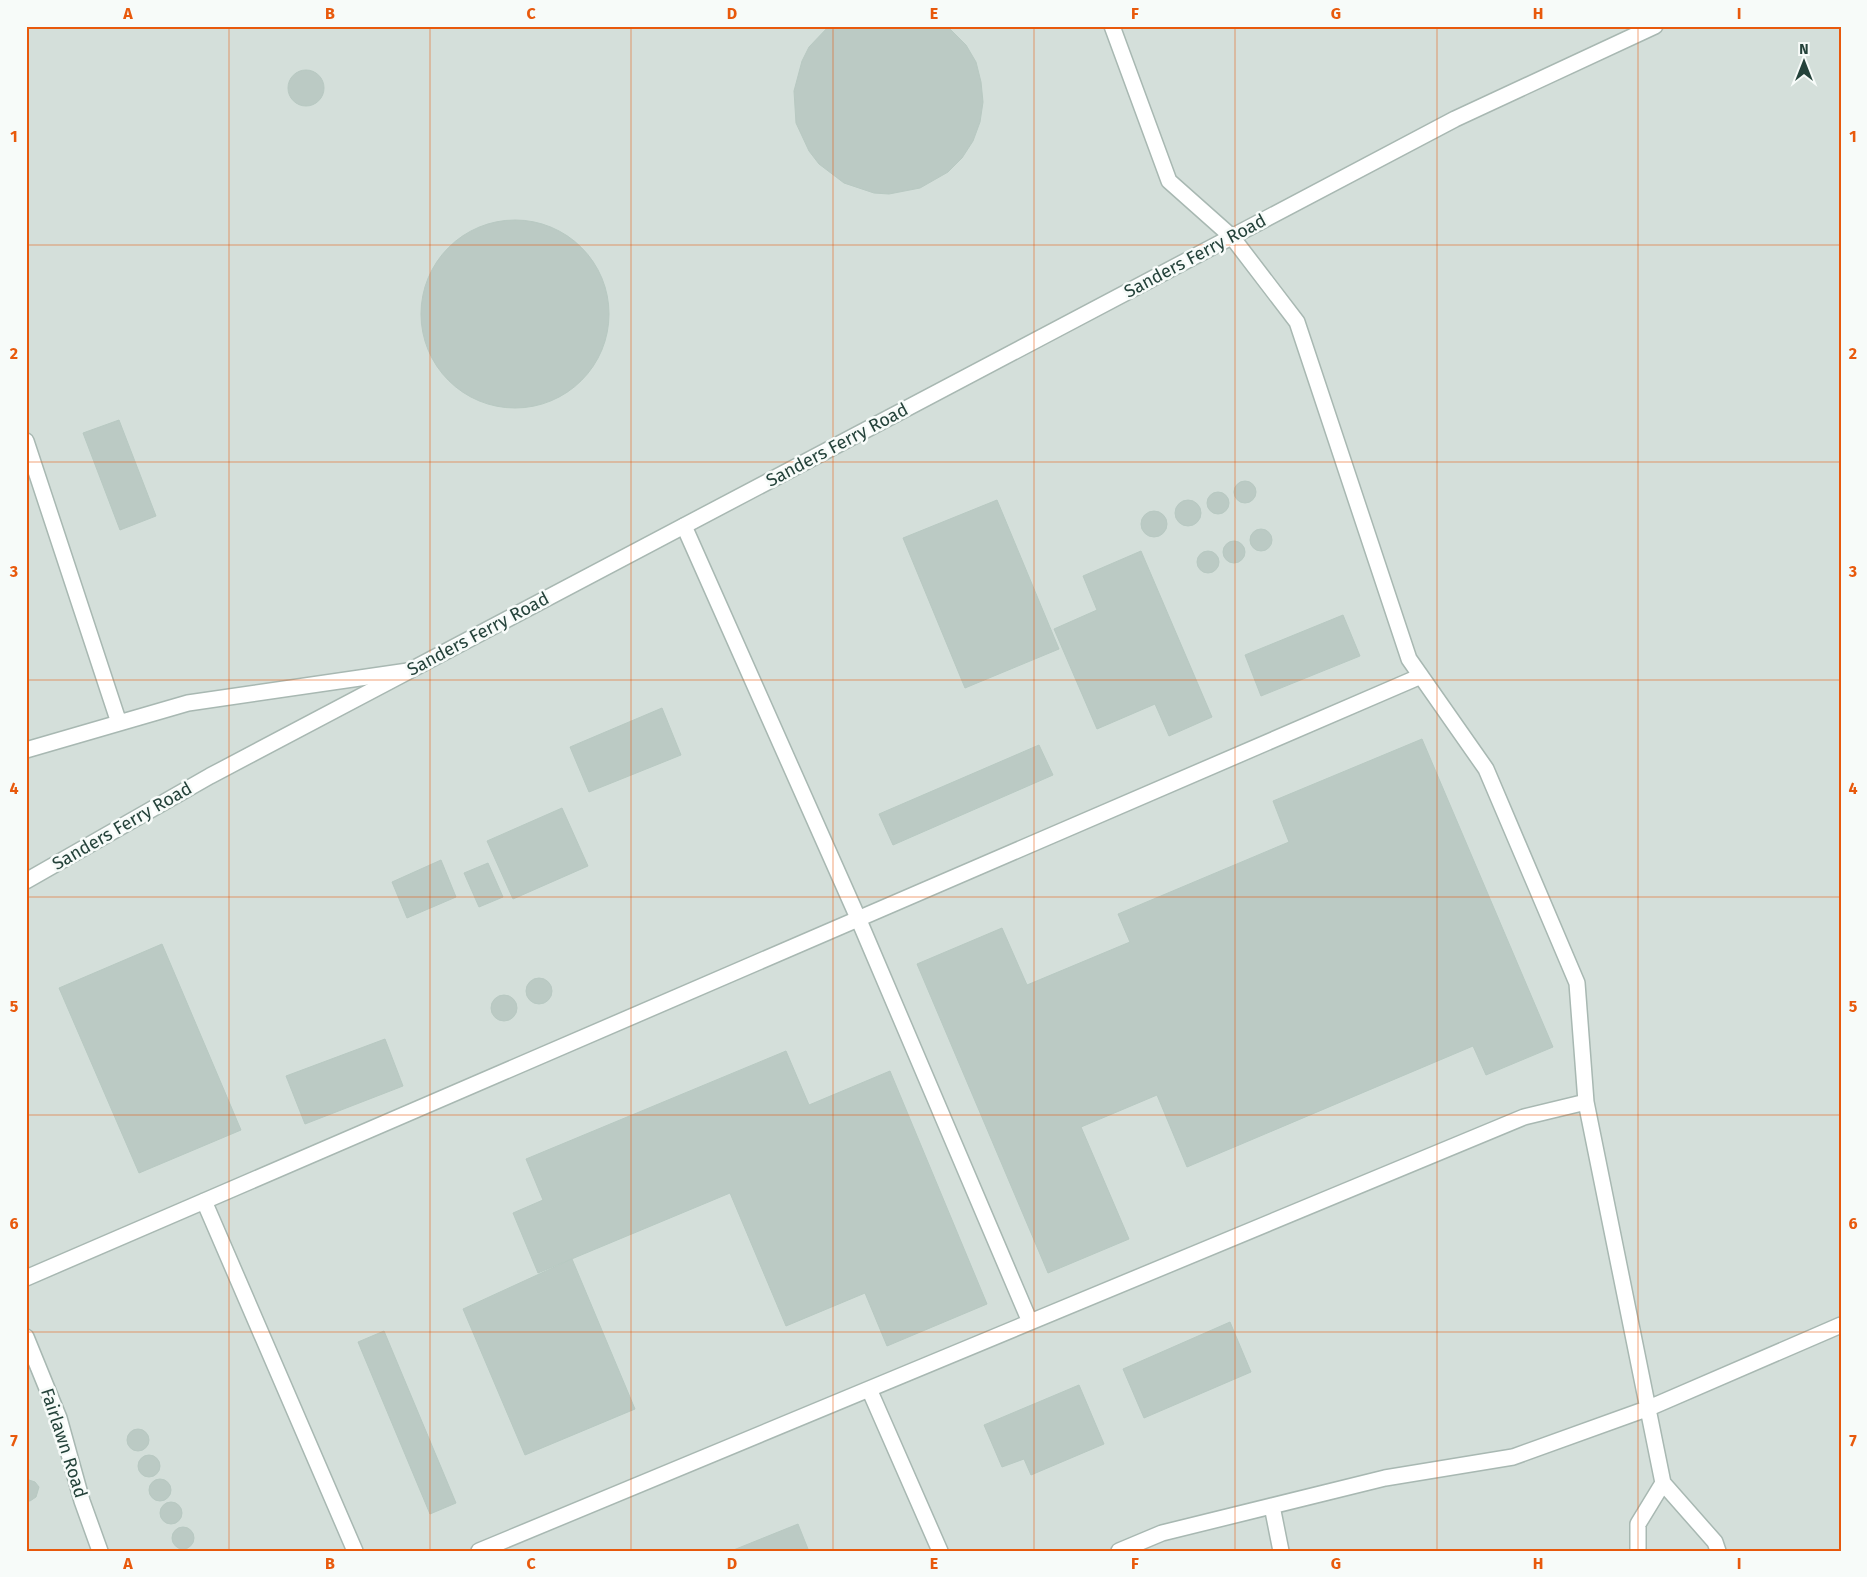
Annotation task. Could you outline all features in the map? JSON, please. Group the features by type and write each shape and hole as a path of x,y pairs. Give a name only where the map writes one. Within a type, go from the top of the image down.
{"street":[{"path":"1112,26 1169,181 1232,237 1297,322 1409,659 1486,769 1577,983 1586,1102 1663,1483 1715,1542 1718,1551"},
{"name":"Sanders Ferry Road","path":"26,880 210,776 1454,119 1655,26"},
{"path":"26,442 119,723"},
{"path":"684,526 858,918 1030,1322"},
{"path":"26,750 188,702 410,671"},
{"path":"26,1278 1421,676"},
{"path":"479,1551 1524,1117 1586,1102"},
{"path":"204,1201 355,1551"},
{"path":"1119,1551 1162,1533 1385,1478 1513,1457 1648,1408 1841,1325"},
{"name":"Fairlawn Road","path":"26,1337 59,1418 82,1501 100,1551"},
{"path":"869,1389 940,1551"},
{"path":"1638,1551 1638,1524 1663,1483"},
{"path":"1272,1506 1281,1551"}],"shaded area":[{"path":"26,26 1841,26 1841,1551 26,1551"}],"building":[{"path":"829,26 947,26 966,45 976,62 983,102 980,122 973,141 962,158 948,172 920,188 889,194 874,193 844,183 819,164 809,151 796,123 794,91 802,61 809,47"},
{"path":"306,70 313,71 319,75 323,81 323,95 319,101 313,105 306,106 299,105 293,101 289,95 288,88 289,81 293,75 299,71"},
{"path":"506,220 524,220 551,227 582,247 602,278 609,305 609,323 602,350 582,381 551,401 524,408 506,408 488,404 471,397 455,387 442,374 432,358 425,341 421,323 421,305 425,287 432,270 442,254 455,241 471,231 488,224"},
{"path":"119,420 156,516 120,530 83,433"},
{"path":"1245,481 1253,484 1256,492 1253,500 1245,503 1237,500 1234,492 1237,484"},
{"path":"1218,492 1226,495 1229,503 1226,511 1218,514 1210,511 1207,503 1210,495"},
{"path":"997,500 1059,649 965,688 903,538"},
{"path":"1188,500 1197,504 1201,513 1197,522 1188,526 1179,522 1175,513 1179,504"},
{"path":"1154,511 1163,515 1167,524 1163,533 1154,537 1145,533 1141,524 1145,515"},
{"path":"1261,529 1269,532 1272,540 1269,548 1261,551 1253,548 1250,540 1253,532"},
{"path":"1234,541 1242,544 1245,552 1242,560 1234,563 1226,560 1223,552 1226,544"},
{"path":"1141,551 1212,717 1169,736 1155,704 1097,729 1054,629 1097,610 1083,576"},
{"path":"1208,551 1216,554 1219,562 1216,570 1208,573 1200,570 1197,562 1200,554"},
{"path":"1343,615 1360,656 1261,696 1245,655"},
{"path":"662,708 681,755 589,792 570,747"},
{"path":"1422,739 1553,1047 1486,1075 1473,1046 1187,1167 1157,1095 1081,1127 1129,1239 1048,1273 917,964 1002,928 1027,985 1130,942 1118,914 1289,842 1273,801"},
{"path":"1039,745 1053,775 893,845 879,814"},
{"path":"562,808 588,866 513,899 487,841"},
{"path":"441,860 456,897 407,918 392,882"},
{"path":"488,863 503,897 479,907 464,873"},
{"path":"162,944 241,1130 139,1173 59,988"},
{"path":"539,978 548,982 552,991 548,1000 539,1004 530,1000 526,991 530,982"},
{"path":"504,995 513,999 517,1008 513,1017 504,1021 495,1017 491,1008 495,999"},
{"path":"385,1039 403,1086 305,1124 286,1076"},
{"path":"786,1051 809,1105 890,1071 987,1304 887,1346 865,1293 786,1326 730,1193 538,1273 513,1213 543,1200 526,1159"},
{"path":"572,1259 635,1409 525,1455 463,1309"},
{"path":"1230,1322 1251,1372 1144,1418 1123,1369"},
{"path":"384,1331 456,1503 430,1514 358,1342"},
{"path":"1079,1385 1104,1444 1031,1475 1024,1459 1002,1467 984,1425"},
{"path":"138,1429 146,1432 149,1440 146,1448 138,1451 130,1448 127,1440 130,1432"},
{"path":"149,1455 157,1458 160,1466 157,1474 149,1477 141,1474 138,1466 141,1458"},
{"path":"26,1479 35,1482 39,1487 36,1497 30,1501 26,1501"},
{"path":"160,1479 168,1482 171,1490 168,1498 160,1501 152,1498 149,1490 152,1482"},
{"path":"171,1502 179,1505 182,1513 179,1521 171,1524 163,1521 160,1513 163,1505"},
{"path":"798,1524 808,1549 731,1551"},
{"path":"183,1527 191,1530 194,1538 191,1546 183,1549 175,1546 172,1538 175,1530"}]}
